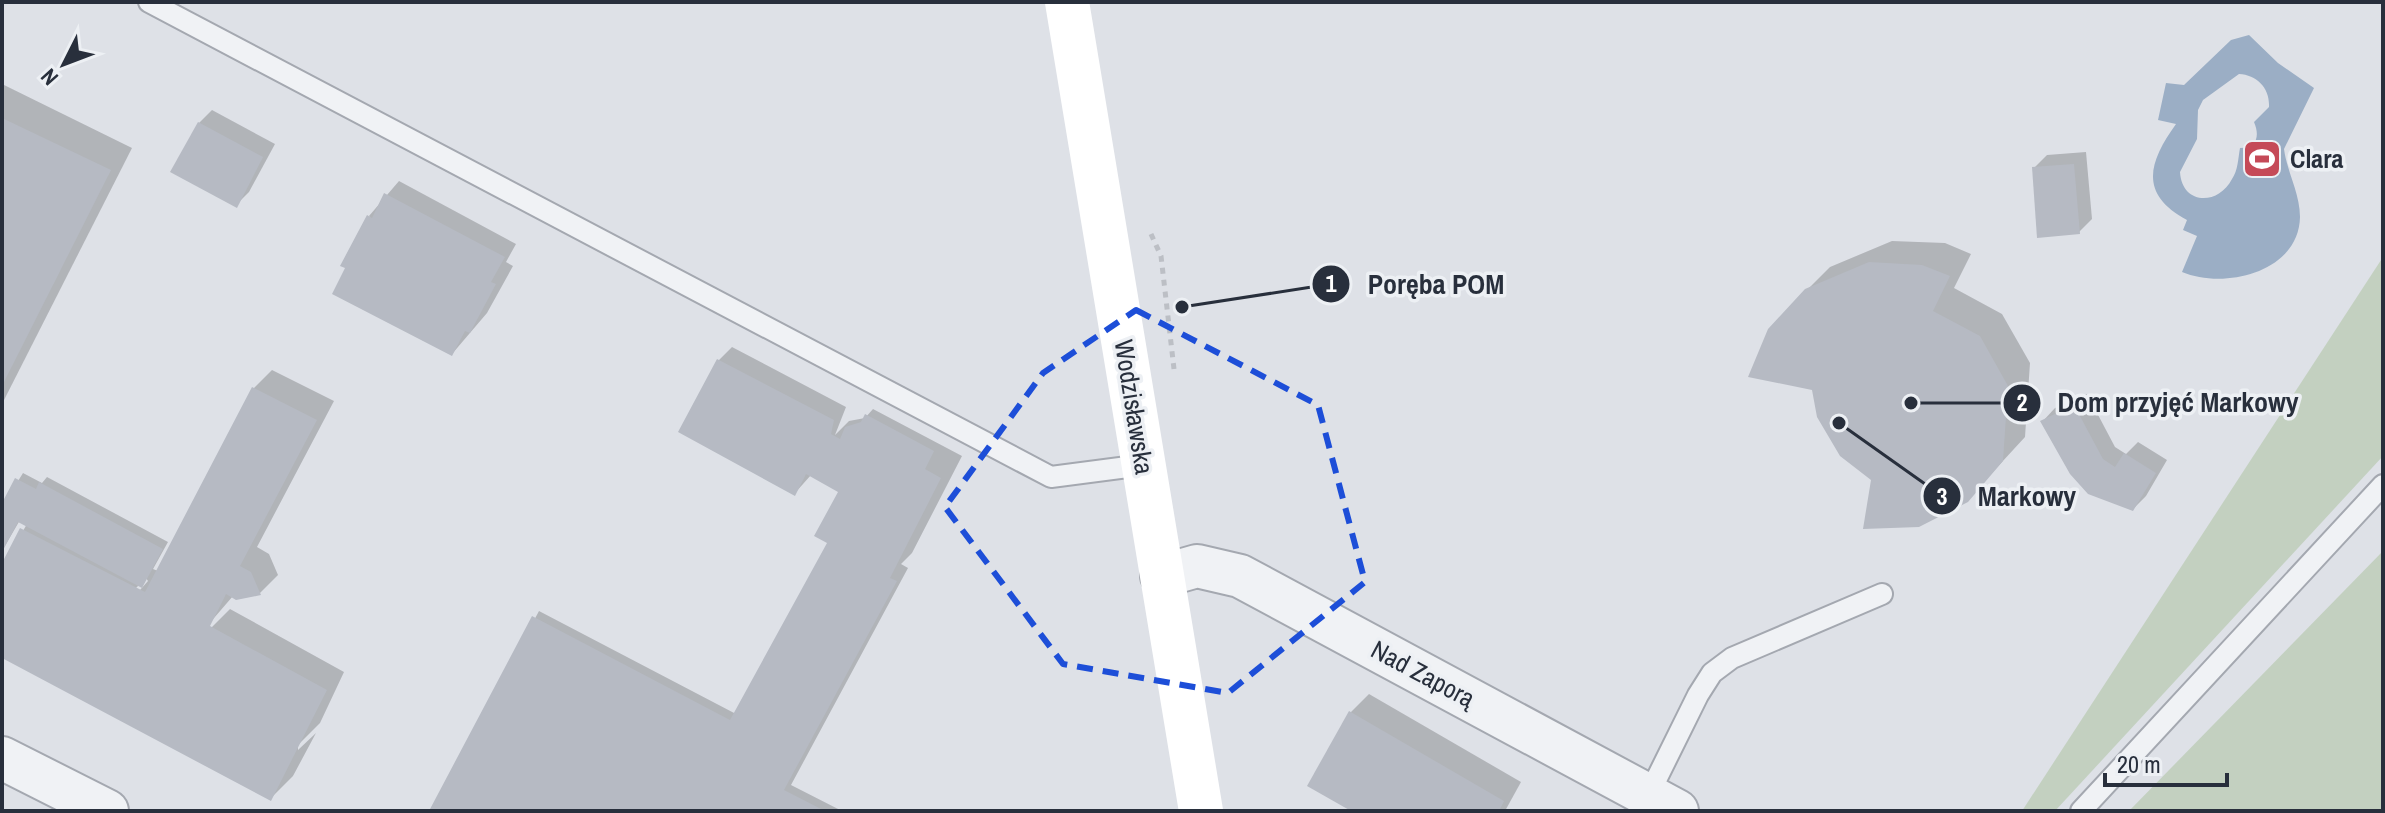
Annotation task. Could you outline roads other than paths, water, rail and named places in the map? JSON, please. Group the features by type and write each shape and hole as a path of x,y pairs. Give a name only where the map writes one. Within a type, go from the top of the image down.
{"main road":[{"name":"Wodzisławska","path":"1067,2 1201,811"}],"street":[{"name":"Nad Zaporą","path":"1162,576 1197,566 1240,576 1662,803"},
{"path":"2,758 107,811"}],"lane":[{"path":"149,2 1051,477 1143,465"},
{"path":"2081,811 2383,485"},
{"path":"1662,803 1712,673 1732,658 1882,594"}],"water":[{"name":"Clara","path":"2249,35 2278,63 2314,88 2284,149 2298,199 2300,217 2296,236 2287,251 2274,263 2257,272 2218,279 2182,272 2197,236 2183,230 2187,220 2161,200 2153,177 2159,152 2176,124 2158,120 2166,83 2184,85 2231,40","holes":["2239,74 2251,77 2265,88 2269,107 2254,122 2256,140 2250,146 2240,148 2236,172 2226,188 2210,197 2194,196 2182,183 2180,172 2197,139 2198,110 2203,100"]}],"place":[{"name":"Clara","path":"2262,159"},
{"name":"Poręba POM","path":"1182,307"},
{"name":"Dom przyjęć Markowy","path":"1911,403"},
{"name":"Markowy","path":"1839,423"}]}
